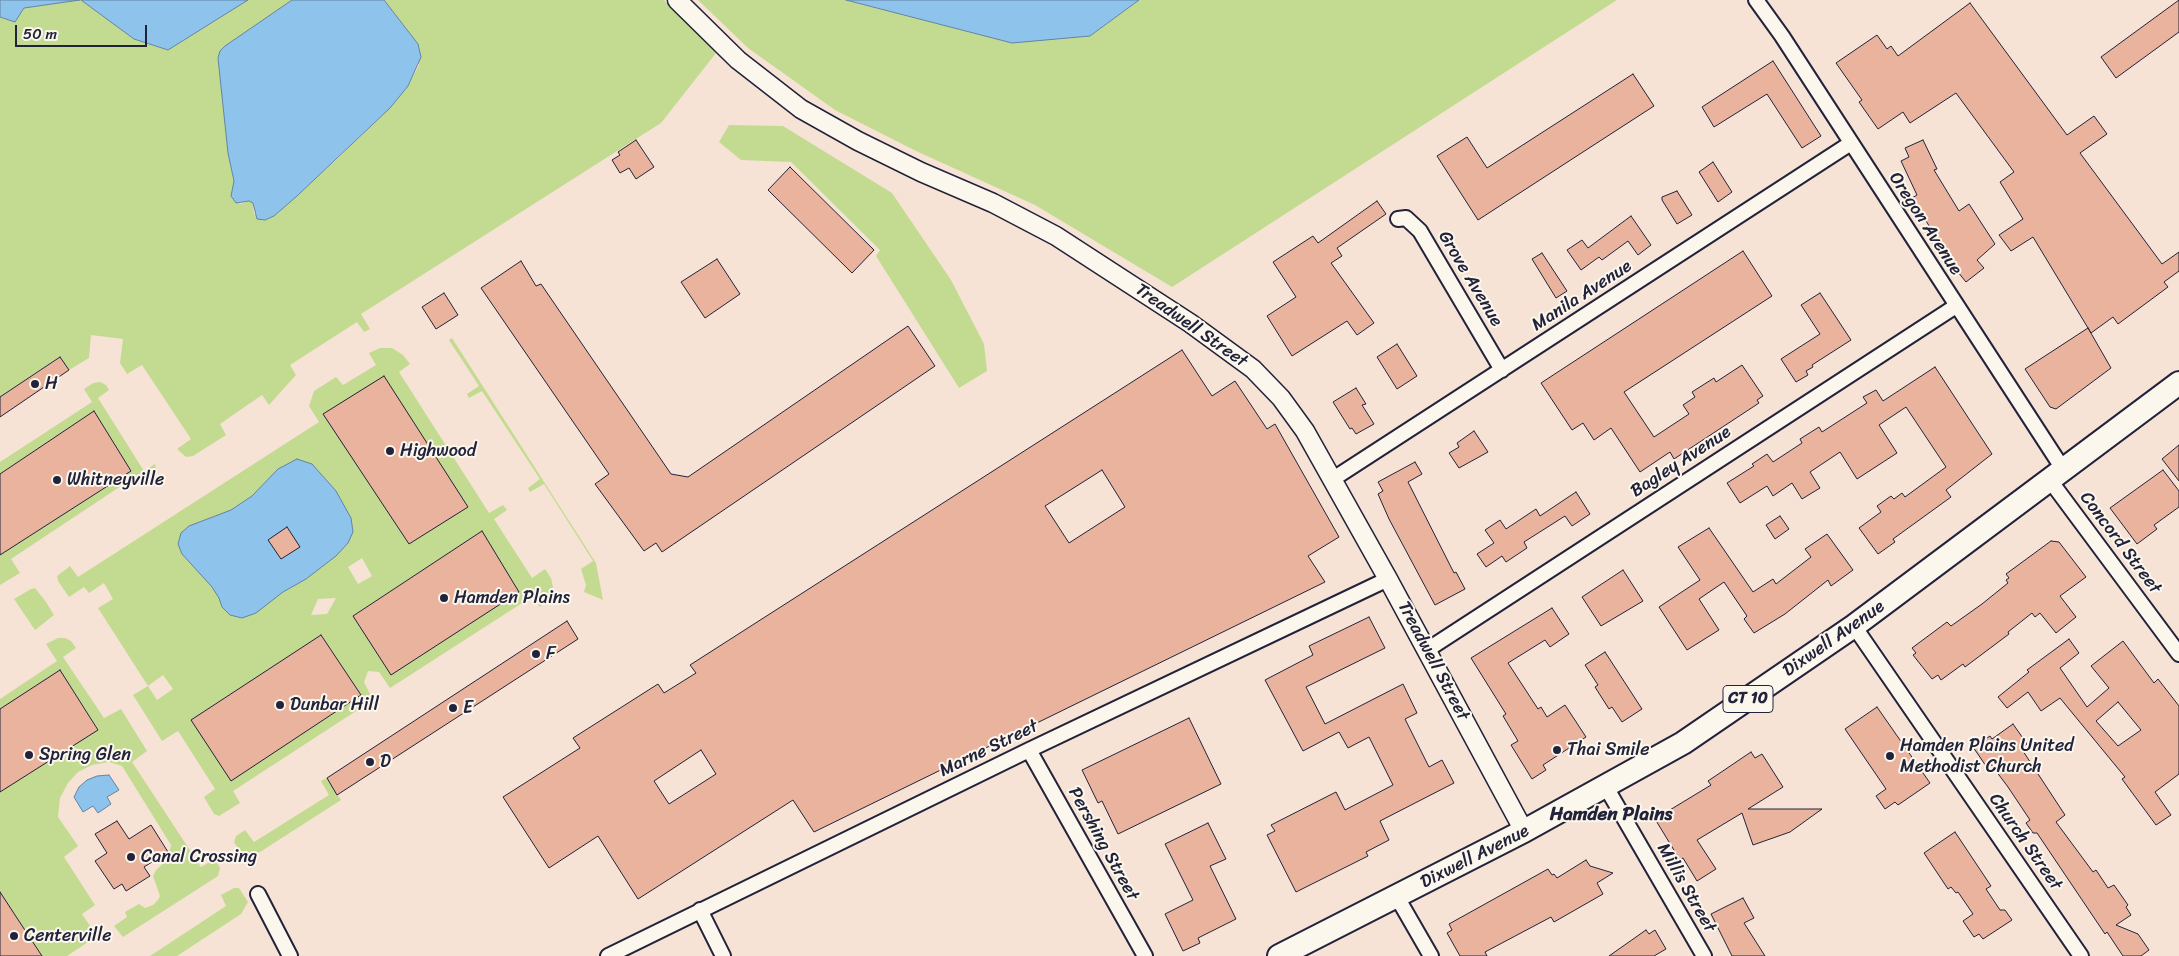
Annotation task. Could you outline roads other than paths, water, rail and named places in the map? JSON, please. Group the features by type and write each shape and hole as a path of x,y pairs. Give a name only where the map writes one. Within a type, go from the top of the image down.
{"main road":[{"name":"Dixwell Avenue","path":"1279,956 1524,831 1682,743 1854,626 2179,383"}],"street":[{"name":"Treadwell Street","path":"677,0 738,60 801,109 921,172 1028,220 1079,250 1190,323 1253,369 1281,398 1305,431 1427,650 1524,831"},
{"name":"Oregon Avenue","path":"1756,0 1782,36 1956,306 2056,474"},
{"name":"Manila Avenue","path":"1333,479 1851,143"},
{"name":"Grove Avenue","path":"1398,219 1406,218 1420,231 1502,370"},
{"name":"Bagley Avenue","path":"1427,650 1956,306"},
{"name":"Concord Street","path":"2056,474 2179,654"},
{"name":"Marne Street","path":"608,956 1029,750 1388,579"},
{"name":"Church Street","path":"1854,626 2081,956"},
{"name":"Pershing Street","path":"1029,750 1145,956"},
{"name":"Millis Street","path":"1606,787 1704,956"},
{"path":"258,894 290,956"},
{"path":"1397,897 1432,956"},
{"path":"700,910 723,956"}],"water":[{"path":"0,0 80,0 24,8 15,22 0,17"},
{"path":"81,0 248,0 168,50 134,39"},
{"path":"292,0 384,0 418,44 421,57 408,86 390,108 274,216 265,220 257,219 253,203 249,201 236,203 231,196 234,181 228,153 218,58 220,51 225,46"},
{"path":"846,0 1139,0 1090,36 1012,43"},
{"path":"297,459 312,464 336,491 351,518 353,532 348,543 336,556 256,613 242,618 230,615 222,607 212,587 182,554 178,544 181,533 189,526 231,510 252,496 278,469"},
{"path":"109,775 119,790 107,797 111,804 98,813 93,806 83,812 74,797 79,787 87,780 97,776"}],"place":[{"name":"H","path":"35,384"},
{"name":"Highwood","path":"390,451"},
{"name":"Whitneyville","path":"57,480"},
{"name":"Hamden Plains","path":"444,598"},
{"name":"F","path":"536,654"},
{"name":"Dunbar Hill","path":"280,705"},
{"name":"E","path":"453,708"},
{"name":"Thai Smile","path":"1557,750"},
{"name":"Spring Glen","path":"29,755"},
{"name":"Hamden Plains United Methodist Church","path":"1890,756"},
{"name":"D","path":"370,762"},
{"name":"Canal Crossing","path":"131,857"},
{"name":"Centerville","path":"14,936"}],"district":[{"name":"Hamden Plains","path":"1611,815"}]}
